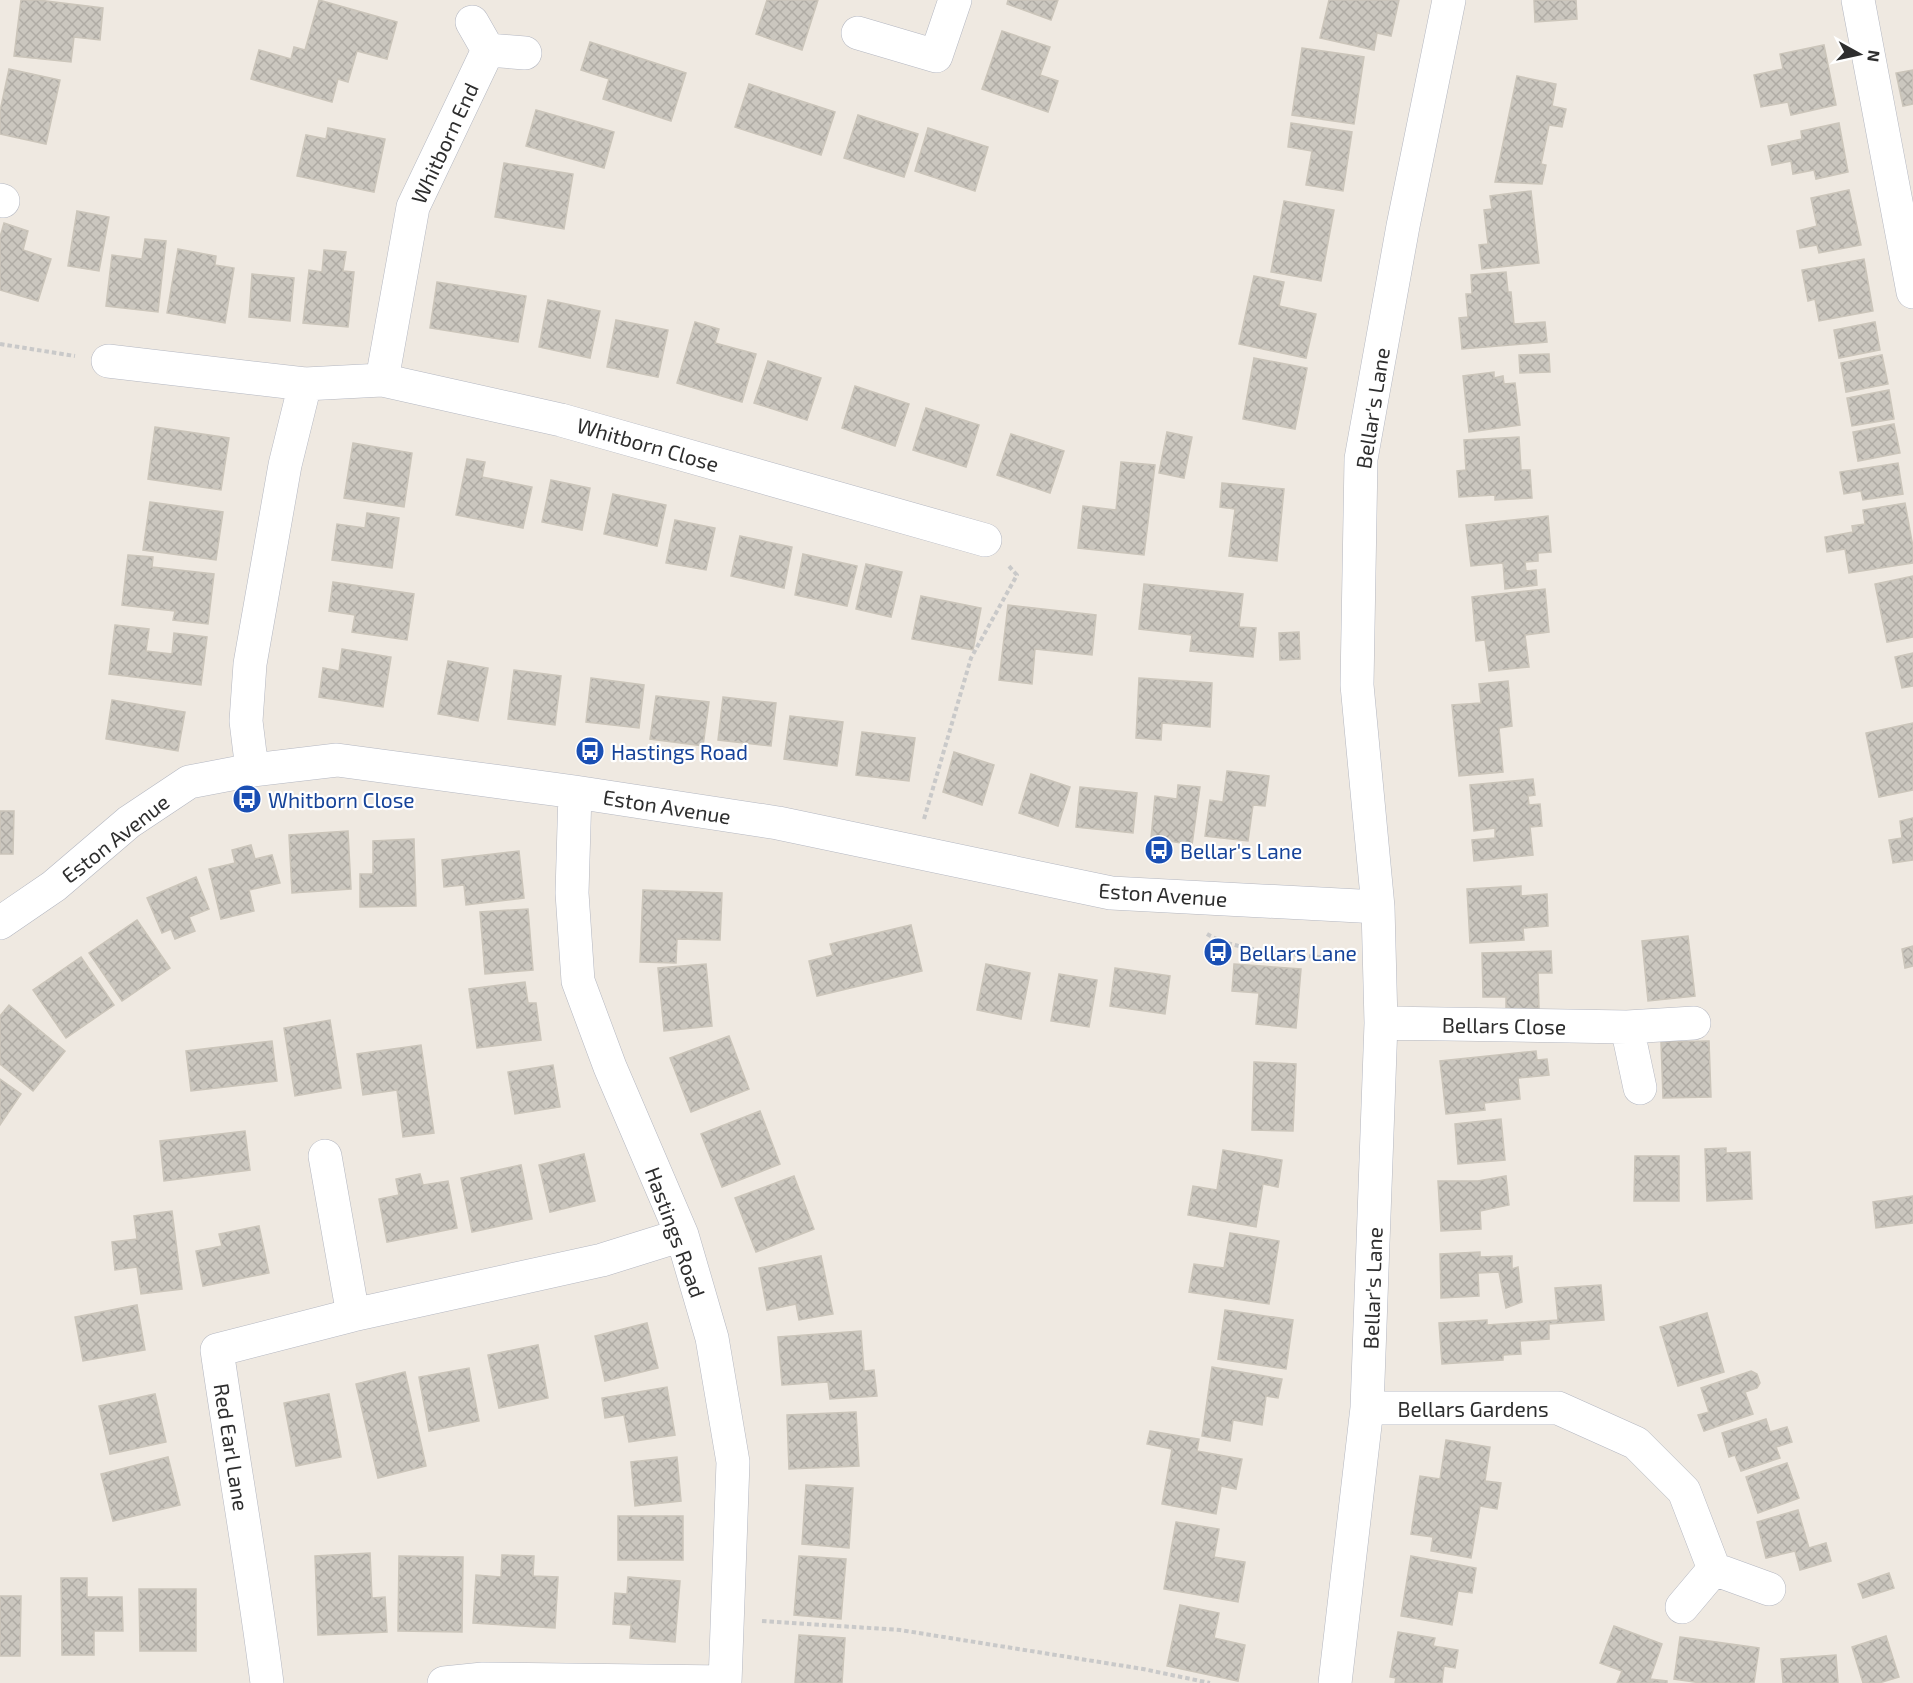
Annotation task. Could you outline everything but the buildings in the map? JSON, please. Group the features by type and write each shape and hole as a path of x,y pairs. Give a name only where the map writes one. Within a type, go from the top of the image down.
{"street":[{"path":"858,33 936,56 955,0"},
{"name":"Bellar's Lane","path":"1335,1683 1367,1408 1381,1023 1378,907 1357,685 1361,459 1403,226 1449,0"},
{"path":"1858,0 1913,292"},
{"name":"Whitborn End","path":"382,380 413,207 480,36 525,52"},
{"name":"Whitborn Close","path":"108,360 305,384 382,380 561,420 985,540"},
{"path":"252,770 246,721 250,664 285,465 305,384"},
{"name":"Eston Avenue","path":"0,923 54,886 129,822 189,782 252,770 337,760 575,792 778,823 1111,893 1378,907"},
{"name":"Hastings Road","path":"575,792 572,893 578,981 610,1067 682,1235 712,1338 734,1462 725,1682"},
{"name":"Bellars Close","path":"1381,1023 1627,1027 1694,1023"},
{"path":"1627,1027 1640,1088"},
{"path":"325,1156 353,1315"},
{"name":"Red Earl Lane","path":"267,1683 254,1579 233,1464 218,1350 353,1315 602,1260 682,1235"},
{"name":"Bellars Gardens","path":"1367,1408 1558,1408 1636,1443 1683,1491 1714,1569"},
{"path":"1682,1607 1714,1569 1769,1589"},
{"path":"444,1683 483,1679 725,1682"}],"path":[{"path":"0,344 108,360"},
{"path":"915,852 971,658 1017,575 985,540"},
{"path":"1182,897 1190,924 1221,942 1296,955 1379,961"},
{"path":"728,1619 900,1630 1143,1669 1210,1683"}],"place":[{"name":"Hastings Road","path":"590,751"},
{"name":"Whitborn Close","path":"247,799"},
{"name":"Bellar's Lane","path":"1159,850"},
{"name":"Bellars Lane","path":"1218,952"}]}
